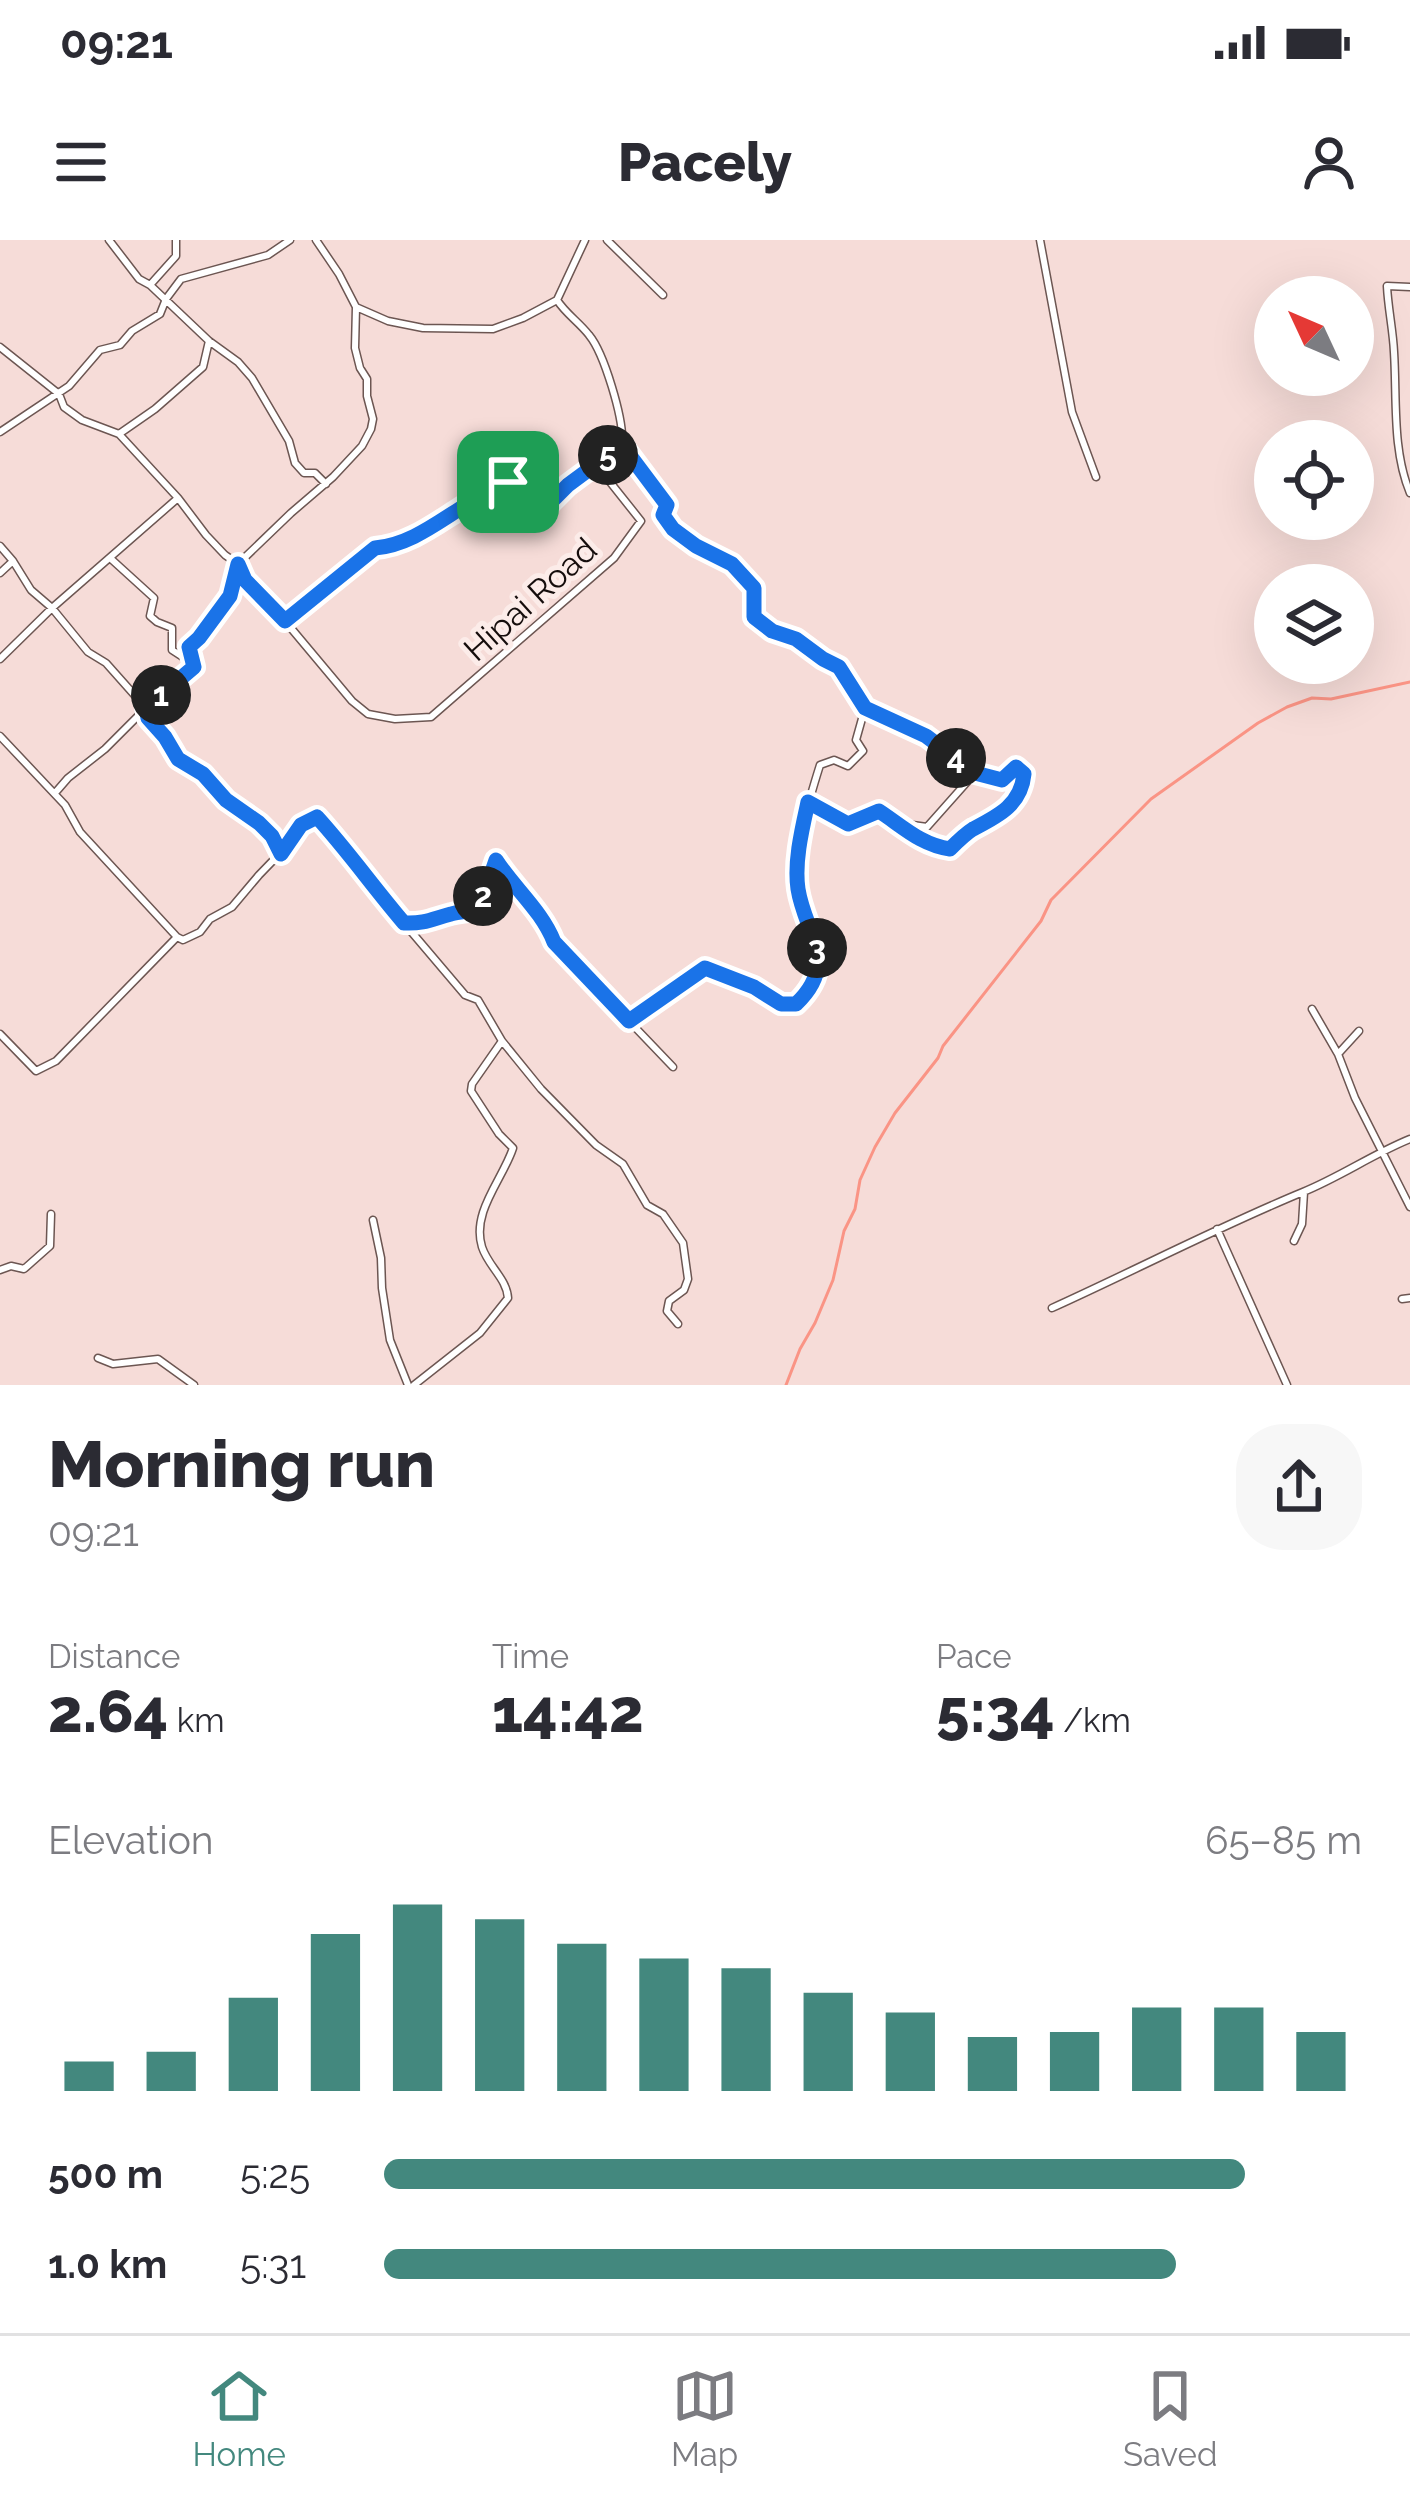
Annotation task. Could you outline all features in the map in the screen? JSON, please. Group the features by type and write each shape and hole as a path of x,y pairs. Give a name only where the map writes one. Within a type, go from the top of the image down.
{"street":[{"path":"109,240 139,279 252,377 289,441 295,463 326,484"},
{"path":"150,285 176,256 176,240"},
{"path":"0,432 69,386 100,350 120,345 132,331 160,314 181,279 268,255 290,240"},
{"path":"55,793 194,667 189,647 230,596 238,564 326,484 362,446 371,429 367,380 356,348 356,307 316,240"},
{"path":"356,307 388,321 423,328 493,329 557,300 585,240"},
{"path":"607,240 663,296"},
{"path":"1040,240 1072,412 1096,477"},
{"path":"1410,287 1387,286 1396,425 1410,493"},
{"name":"Hipai Road","path":"119,434 206,535 238,564 245,580 352,701 368,714 395,719 431,717 614,558 641,521 606,477 622,445 617,404 598,349 557,300"},
{"path":"0,347 58,394 64,407 82,420 119,434 155,410 203,367 208,341"},
{"path":"285,621 375,548 417,536 521,475 538,505 550,503 622,445 662,495 667,505 663,515 673,529 732,564 754,588 754,617 839,667 865,708 926,736 975,773 1002,780 1016,767 1024,774 1023,789 1001,814 971,830 950,849 909,835 879,811 848,824 808,802"},
{"path":"0,659 178,498"},
{"path":"0,546 31,590 146,708 148,718 178,759 203,774 226,800 259,823 281,854"},
{"path":"110,558 154,598 150,616 170,625 172,650 192,662"},
{"path":"0,572 13,561"},
{"path":"629,1021 705,968 754,987 781,1004 796,1004 805,995 820,962 797,887 801,834 820,765 834,760 848,766 863,751 856,740 865,708"},
{"path":"0,736 55,793 80,832 183,940 232,907 301,825 317,817 465,995 478,1000 502,1041 541,1089 596,1145 623,1164 647,1205 662,1214 683,1243 688,1279 684,1290 669,1301 668,1311 678,1324"},
{"path":"898,824 927,827 975,773"},
{"path":"404,923 424,924 470,911 482,899 496,860 554,942 673,1067"},
{"path":"0,1034 36,1071 56,1061 177,937"},
{"path":"1312,1009 1410,1207"},
{"path":"1338,1054 1358,1031"},
{"path":"373,1220 390,1340 411,1385 480,1333 508,1298 508,1288 480,1242 488,1198 513,1148 471,1091 502,1041"},
{"path":"1052,1308 1410,1138"},
{"path":"1294,1241 1302,1225 1304,1192"},
{"path":"0,1270 25,1269 50,1246 51,1214"},
{"path":"1217,1229 1287,1385"},
{"path":"98,1358 112,1364 158,1359 194,1385"}],"waterway":[{"path":"786,1385 833,1280 860,1180 875,1147 943,1046 1041,921 1051,900 1151,799 1258,723 1312,698 1331,699 1410,682"}],"route":[{"path":"622,445 662,495 667,505 663,515 673,529 732,564 754,588 754,617 839,667 865,708 926,736 975,773 1002,780 1016,767 1024,774 1023,789 1001,814 971,830 950,849 909,835 879,811 848,824 808,802 797,887 820,962 805,995 796,1004 781,1004 754,987 705,968 629,1021 554,942 496,860 482,899 470,911 424,924 404,923 317,817 301,825 281,854 259,823 226,800 203,774 178,759 148,718 146,708 194,667 189,647 230,596 238,564 245,580 285,621 375,548 417,536 508,482 521,475 538,505 550,503 622,445"}]}
